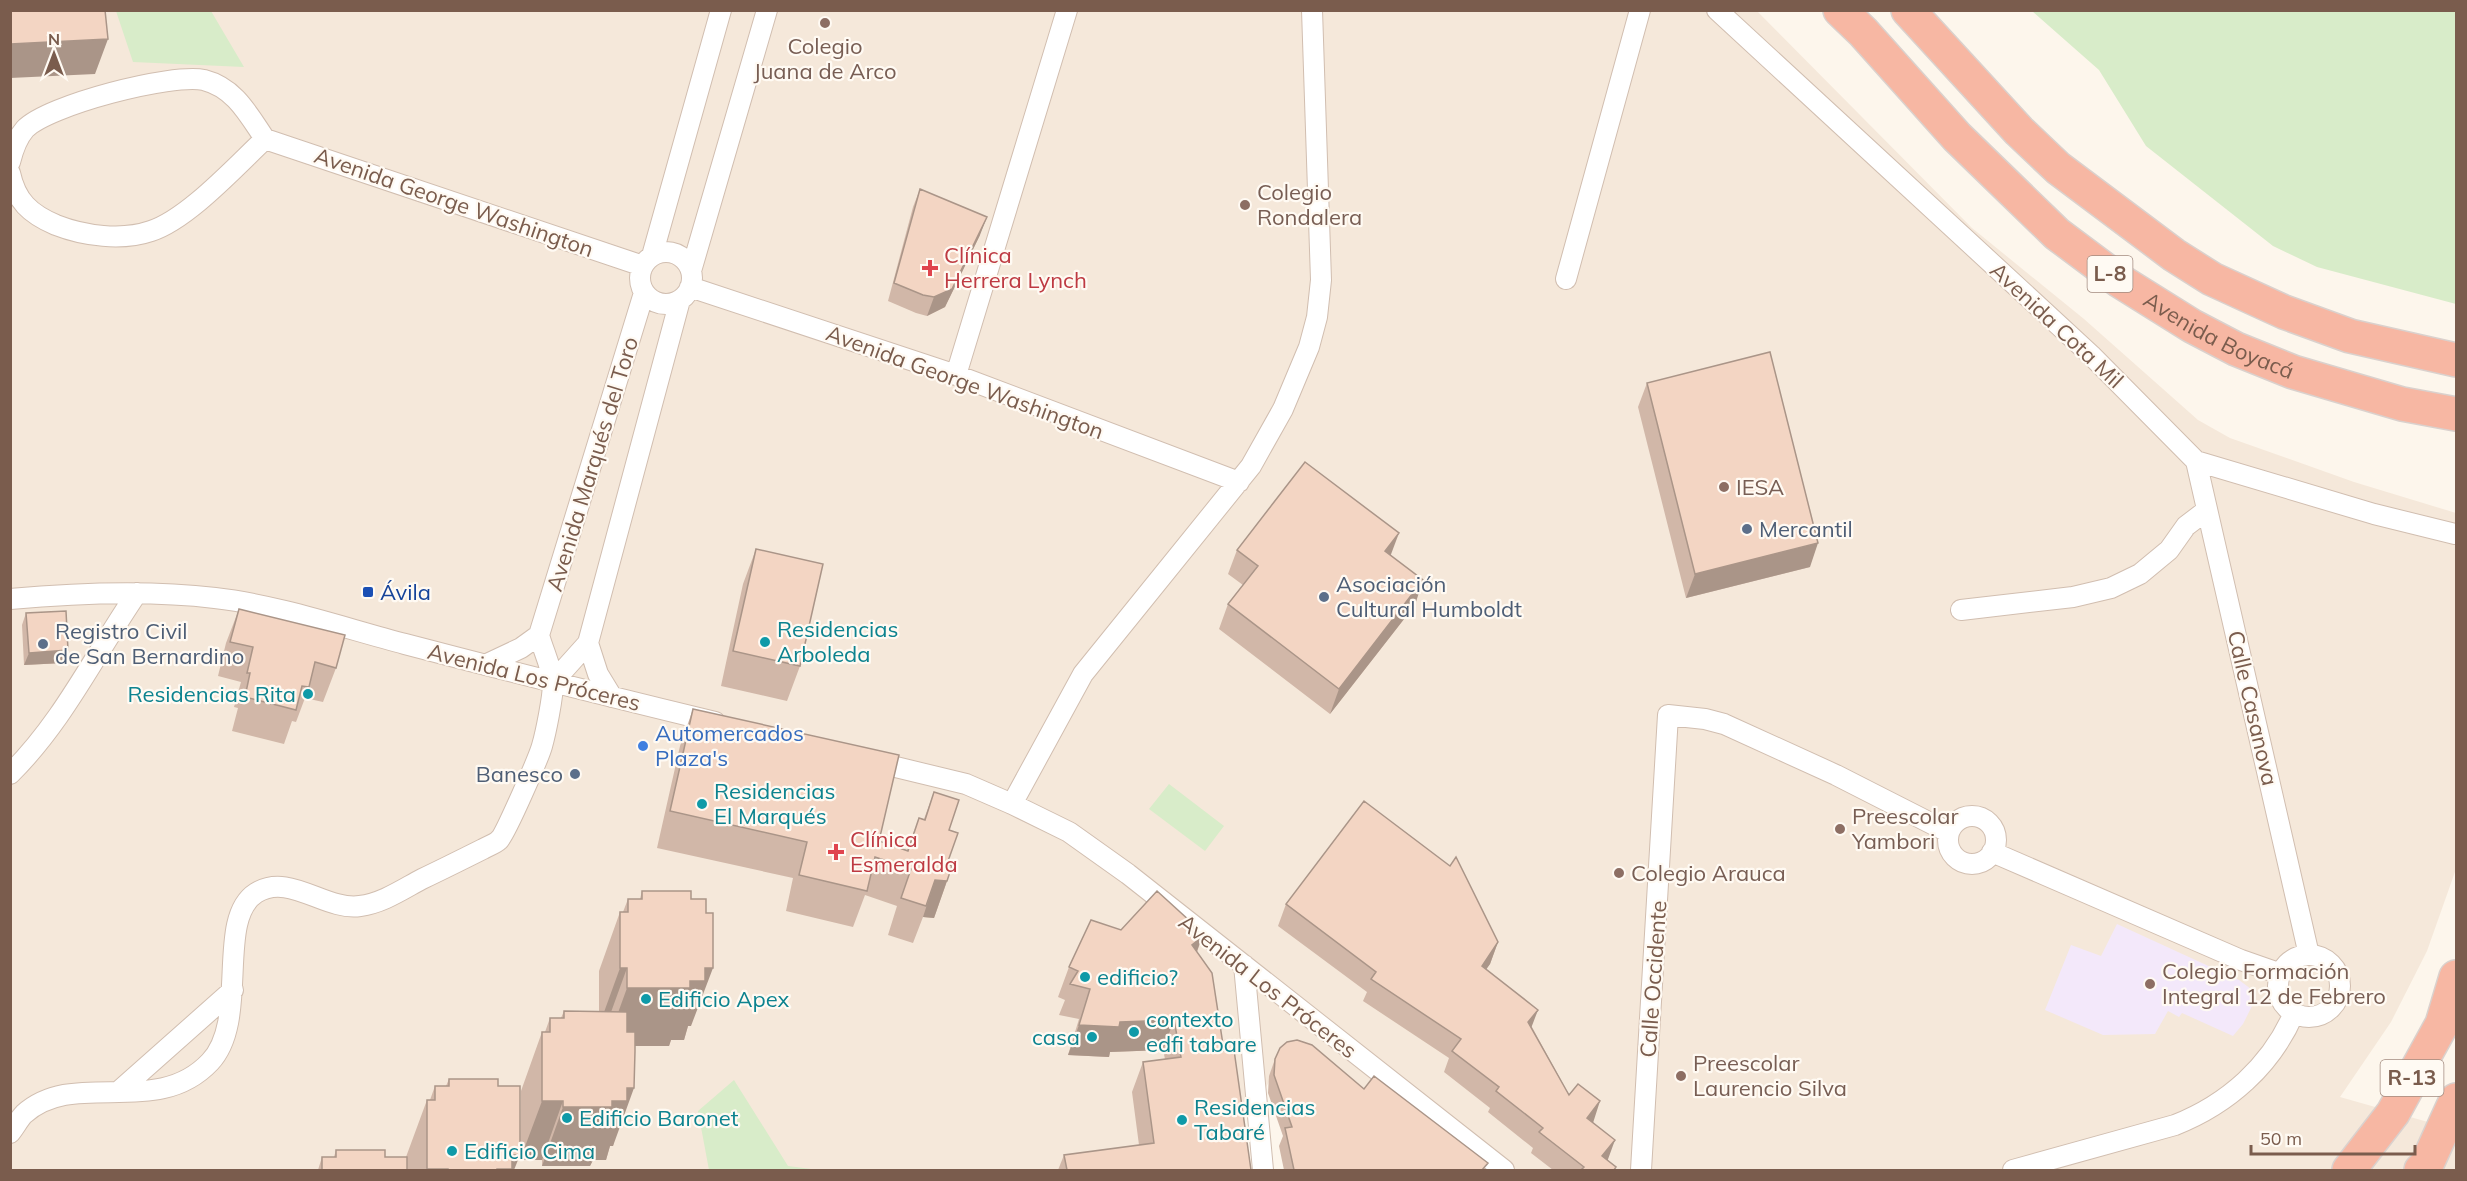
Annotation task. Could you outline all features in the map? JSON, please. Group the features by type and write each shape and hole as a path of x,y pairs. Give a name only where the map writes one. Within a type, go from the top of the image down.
{"highway":[{"name":"Avenida Boyacá","path":"1840,10 1863,32 1957,137 2057,234 2120,281 2192,326 2236,349 2293,372 2402,404 2457,414"},
{"name":"Avenida Boyacá","path":"1908,10 2019,131 2058,168 2174,255 2212,279 2284,312 2350,336 2457,360"},
{"name":"R-13","path":"2349,1170 2393,1113 2442,1024 2457,977"},
{"name":"R-13","path":"2421,1170 2426,1166 2457,1100"}],"street":[{"name":"Avenida Marqués del Toro","path":"539,635 644,293 640,279 648,261 722,10"},
{"name":"Avenida Marqués del Toro","path":"553,682 588,643 687,286 767,10"},
{"path":"956,375 1067,10"},
{"path":"1566,279 1640,10"},
{"name":"Avenida Cota Mil","path":"1717,10 2091,355 2196,461 2374,514 2455,534"},
{"path":"1012,804 1083,674 1251,466 1283,409 1309,347 1317,317 1321,280 1310,17"},
{"path":"10,162 13,148 26,129 46,116 86,100 175,80 203,80 224,88 240,101 265,139 204,196 170,222 151,231 124,236 97,235 62,227 38,218 23,206 13,189 10,173"},
{"name":"Avenida George Washington","path":"265,139 648,261"},
{"path":"644,293 656,303 673,303 687,286 682,258 668,253 648,261"},
{"name":"Avenida George Washington","path":"687,286 956,375 1239,482"},
{"name":"Calle Casanova","path":"2196,461 2309,955"},
{"path":"1961,610 2073,597 2111,588 2140,574 2169,550 2186,526 2207,510"},
{"path":"10,774 29,756 66,705 137,593"},
{"name":"Avenida Los Próceres","path":"10,599 66,594 137,593 218,598 265,607 733,727"},
{"path":"10,1133 24,1114 46,1101 71,1095 146,1092 170,1088 193,1078 212,1060 224,1039 233,990 238,918 244,903 255,893 267,887 285,886 337,903 358,906 380,901 500,840 542,746 553,682 539,635 521,648 485,665"},
{"path":"588,643 598,674 612,697"},
{"name":"Calle Occidente","path":"1641,1170 1668,715 1705,719 1724,724 1836,775 1948,832"},
{"name":"Avenida Los Próceres","path":"858,758 966,784 1069,832 1128,874 1504,1170"},
{"path":"1962,817 1982,818 1994,831 1996,842 1989,857 1971,864 1959,860 1950,851 1948,832 1962,817"},
{"path":"1992,852 2220,951 2281,974"},
{"path":"2309,955 2319,956 2334,967 2339,975 2340,994 2336,1003 2322,1015 2303,1016 2294,1013 2281,999 2278,987 2281,974 2289,962 2309,955"},
{"path":"1244,965 1263,1170"},
{"path":"118,1092 233,990"},
{"path":"2013,1170 2194,1118 2238,1090 2246,1082 2288,1028 2294,1013"}],"shaded area":[{"path":"10,11 1757,11 1972,228 2084,319 2198,420 2230,438 2354,482 2456,513 2456,869 2427,951 2391,1022 2340,1097 2456,1130 2456,1170 1461,1170 1273,1075 1262,1094 1234,1112 1109,1170 11,1170"},
{"name":"Colegio Formación Integral 12 de Febrero","path":"2117,924 2239,980 2251,989 2255,1000 2243,1024 2233,1036 2182,1013 2179,1017 2168,1011 2155,1034 2103,1035 2045,1010 2071,945 2101,956"}],"green space":[{"path":"116,11 211,11 244,67 133,62"},
{"path":"2032,11 2456,11 2456,304 2317,267 2273,246 2146,146 2099,70"},
{"path":"1169,784 1224,826 1205,851 1149,809"},
{"path":"734,1080 788,1166 819,1170 709,1170 698,1111"}],"building":[{"path":"10,10 105,10 108,39 10,44"},
{"name":"Clínica Herrera Lynch","path":"920,189 987,217 952,289 934,297 894,283"},
{"name":"IESA","path":"1770,352 1818,543 1695,574 1647,383"},
{"name":"Asociación Cultural Humboldt","path":"1305,462 1399,533 1385,551 1423,580 1339,689 1228,604 1258,566 1237,550"},
{"path":"756,549 823,564 800,666 733,651"},
{"path":"239,609 345,635 336,668 315,662 309,687 302,686 296,710 245,697 250,673 247,673 253,647 230,642"},
{"name":"Registro Civil de San Bernardino","path":"66,611 68,650 29,653 26,613"},
{"path":"693,709 899,755 879,841 908,851 919,818 925,820 934,792 959,800 949,830 958,833 947,864 952,866 947,881 935,880 926,906 901,898 911,869 875,857 867,891 799,875 807,842 670,811"},
{"path":"1364,801 1450,866 1456,857 1498,942 1482,966 1538,1010 1528,1022 1569,1095 1578,1084 1600,1101 1587,1118 1615,1140 1602,1156 1616,1167 1614,1170 1581,1170 1584,1167 1539,1132 1543,1128 1496,1091 1499,1087 1452,1051 1461,1039 1371,979 1376,972 1286,904"},
{"path":"642,891 691,891 691,899 706,899 706,913 713,913 713,968 705,968 705,981 690,981 690,988 627,988 627,968 620,968 620,912 628,912 628,899 642,899"},
{"path":"1157,891 1191,922 1202,937 1192,945 1212,973 1224,1051 1234,1050 1251,1170 1067,1170 1064,1155 1154,1143 1143,1062 1181,1057 1174,1020 1120,1022 1119,1027 1079,1025 1090,989 1070,984 1078,971 1069,967 1091,920 1121,930"},
{"path":"564,1011 627,1012 627,1032 635,1032 635,1051 634,1088 627,1088 627,1101 612,1101 612,1107 563,1107 563,1101 542,1101 542,1032 550,1032 550,1018 564,1018"},
{"path":"1297,1040 1312,1045 1364,1089 1374,1076 1488,1163 1482,1170 1294,1170 1285,1128 1292,1127 1274,1075 1275,1059 1280,1048 1287,1042"},
{"path":"449,1079 498,1079 498,1086 520,1086 520,1155 512,1155 512,1169 427,1169 427,1100 435,1100 435,1086 449,1086"},
{"path":"336,1150 385,1150 385,1157 407,1157 407,1170 322,1170 322,1157 336,1157"}],"place":[{"name":"Colegio Juana de Arco","path":"825,23"},
{"name":"Colegio Rondalera","path":"1245,205"},
{"name":"Clínica Herrera Lynch","path":"930,268"},
{"name":"IESA","path":"1724,487"},
{"name":"Mercantil","path":"1747,529"},
{"name":"Ávila","path":"368,592"},
{"name":"Asociación Cultural Humboldt","path":"1324,597"},
{"name":"Residencias Arboleda","path":"765,642"},
{"name":"Registro Civil de San Bernardino","path":"43,644"},
{"name":"Residencias Rita","path":"308,694"},
{"name":"Automercados Plaza's","path":"643,746"},
{"name":"Banesco","path":"575,774"},
{"name":"Residencias El Marqués","path":"702,804"},
{"name":"Preescolar Yambori","path":"1840,829"},
{"name":"Clínica Esmeralda","path":"836,852"},
{"name":"Colegio Arauca","path":"1619,873"},
{"name":"edificio?","path":"1085,977"},
{"name":"Colegio Formación Integral 12 de Febrero","path":"2150,984"},
{"name":"Edificio Apex","path":"646,999"},
{"name":"contexto edfi tabare","path":"1134,1032"},
{"name":"casa","path":"1092,1037"},
{"name":"Preescolar Laurencio Silva","path":"1681,1076"},
{"name":"Edificio Baronet","path":"567,1118"},
{"name":"Residencias Tabaré","path":"1182,1120"},
{"name":"Edificio Cima","path":"452,1151"}]}
